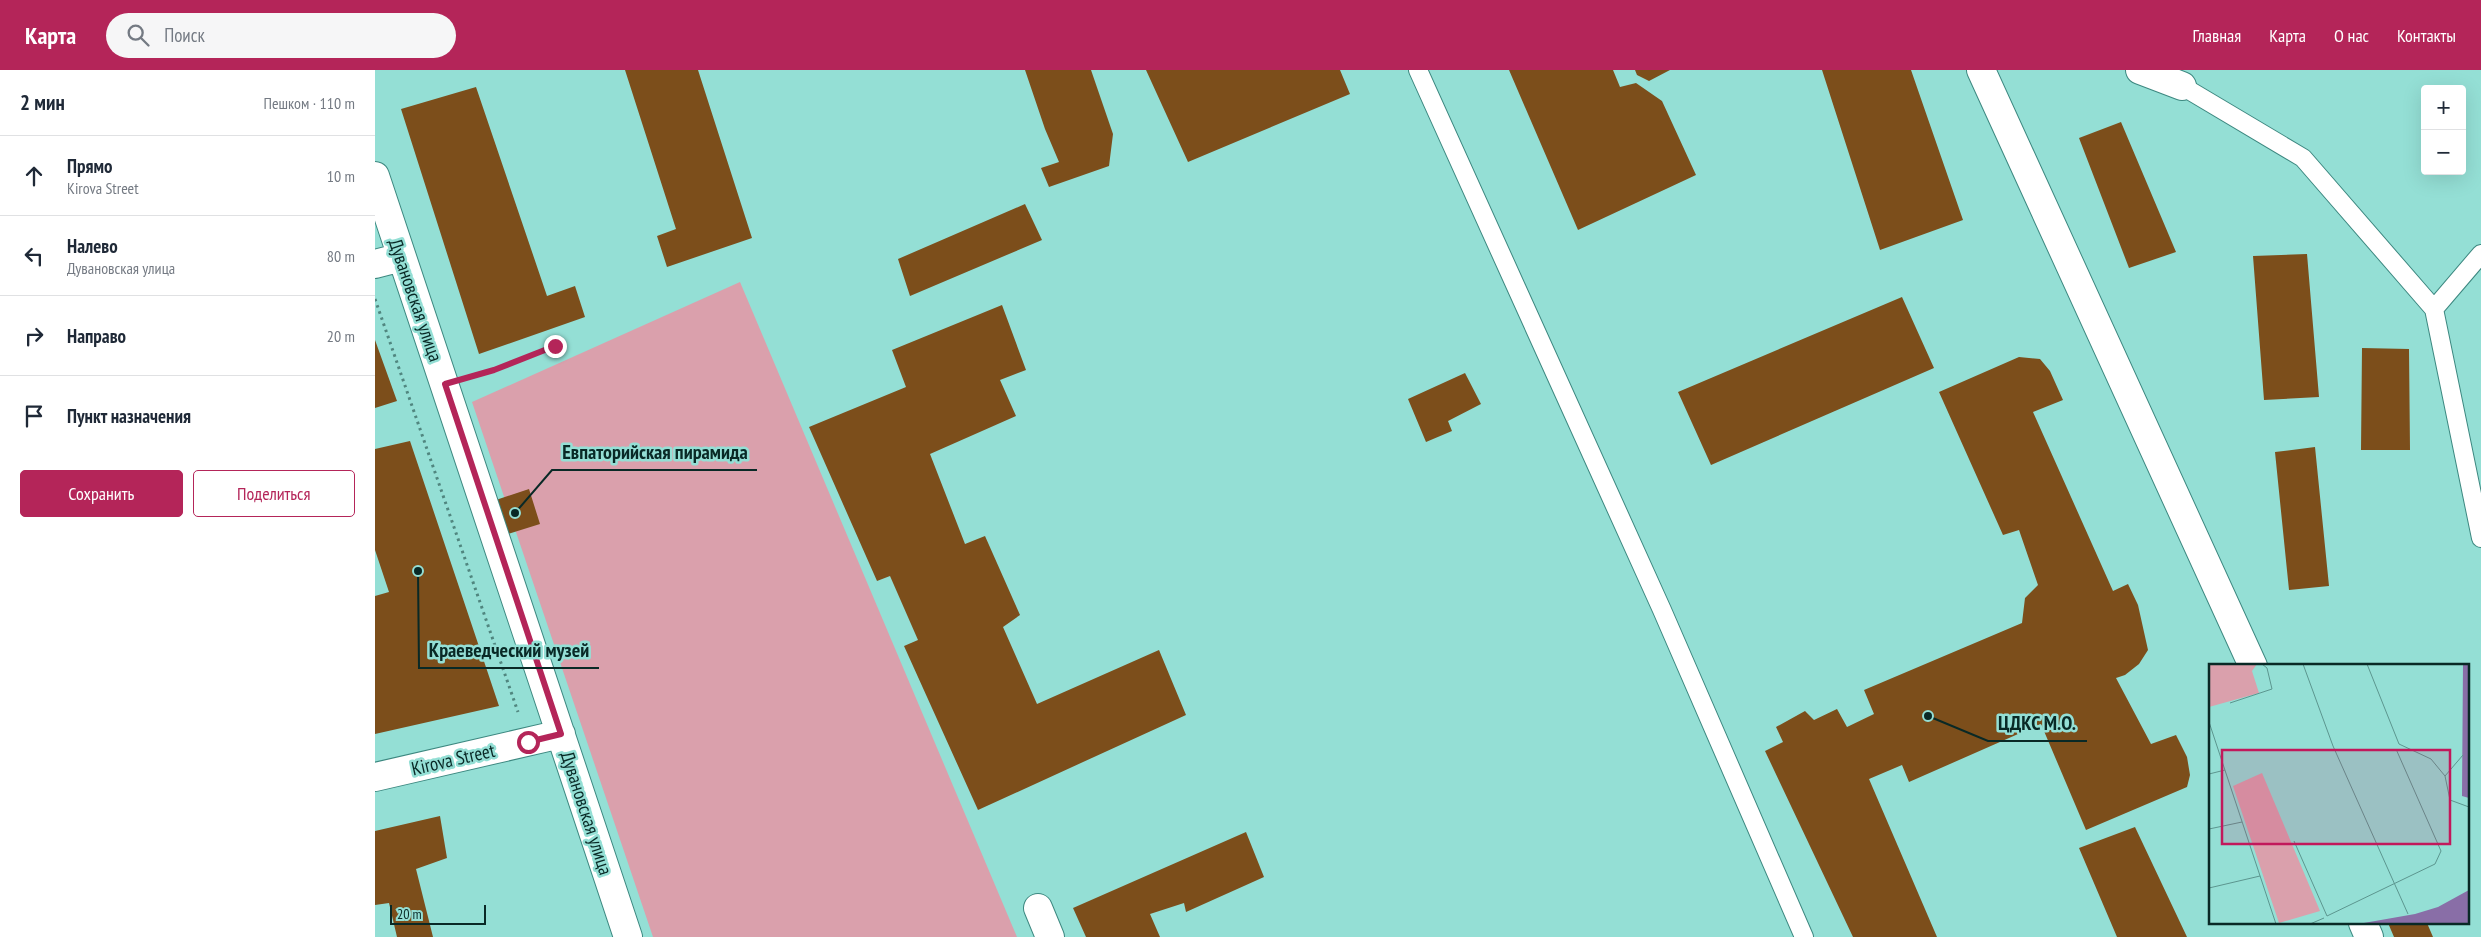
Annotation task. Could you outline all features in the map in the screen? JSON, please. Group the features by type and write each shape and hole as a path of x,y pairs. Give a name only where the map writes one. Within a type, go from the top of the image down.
{"street":[{"path":"1981,70 2252,664"},
{"path":"2140,70 2182,86"},
{"name":"Дувановская улица","path":"375,176 628,937"},
{"path":"375,264 402,257"},
{"name":"Kirova Street","path":"375,777 561,734"},
{"path":"1038,908 1050,937"},
{"path":"2363,924 2369,937"}],"lane":[{"path":"1418,70 1658,601 1804,937"},
{"path":"2182,86 2303,158 2434,309 2481,538"},
{"path":"2434,309 2481,254"}],"path":[{"path":"375,299 528,742"},
{"path":"445,384 494,370 555,346"}],"shaded area":[{"path":"740,282 1017,937 653,937 472,402"}],"building":[{"path":"625,70 698,70 752,238 667,267 657,236 676,229"},
{"path":"1025,70 1091,70 1113,134 1109,166 1049,187 1041,168 1059,162 1045,129"},
{"path":"1146,70 1340,70 1350,94 1188,162"},
{"path":"1509,70 1613,70 1620,87 1636,83 1662,101 1696,175 1578,230"},
{"path":"1635,70 1670,70 1649,81 1637,75"},
{"path":"1822,70 1911,70 1963,220 1880,250"},
{"path":"476,87 547,296 575,286 585,317 479,354 401,109"},
{"path":"2121,122 2176,252 2129,268 2079,138"},
{"path":"1025,204 1042,240 910,296 898,259"},
{"path":"2307,254 2319,397 2264,400 2253,256"},
{"path":"1902,297 1934,368 1711,465 1678,392"},
{"path":"1002,305 1026,370 1000,380 1016,416 930,454 965,544 985,536 1020,615 1003,627 1037,704 1159,650 1186,715 978,810 904,646 918,640 890,576 877,581 809,427 906,387 892,350"},
{"path":"375,340 397,401 375,408"},
{"path":"2362,348 2409,349 2410,450 2361,450"},
{"path":"2019,357 2040,359 2050,371 2063,400 2033,412 2113,591 2128,584 2138,605 2148,650 2139,664 2125,675 2116,678 2151,744 2176,735 2187,757 2190,775 2187,787 2086,830 2041,724 1909,782 1902,765 1869,779 1937,937 1853,937 1765,751 1783,742 1776,727 1805,711 1814,720 1837,709 1847,727 1874,714 1864,690 2022,623 2025,598 2038,585 2019,530 2003,535 1939,392"},
{"path":"1465,373 1481,404 1448,421 1452,431 1426,442 1408,399"},
{"path":"410,441 499,706 375,734 375,596 389,592 375,550 375,449"},
{"path":"2315,447 2329,586 2289,590 2275,452"},
{"path":"529,489 540,524 502,536 490,502"},
{"path":"440,816 447,858 416,869 433,937 397,937 389,903 375,905 375,831"},
{"path":"2135,827 2187,937 2117,937 2079,848"},
{"path":"1246,832 1264,877 1186,912 1184,903 1150,914 1160,937 1086,937 1073,908"},
{"path":"2388,924 2427,924 2433,937 2394,937"}],"place":[{"name":"Евпаторийская пирамида","path":"515,513"},
{"name":"Краеведческий музей","path":"418,571"},
{"name":"ЦДКС М.О.","path":"1928,716"}],"route":[{"path":"528,742 561,734 445,384 494,370 555,346"}]}
